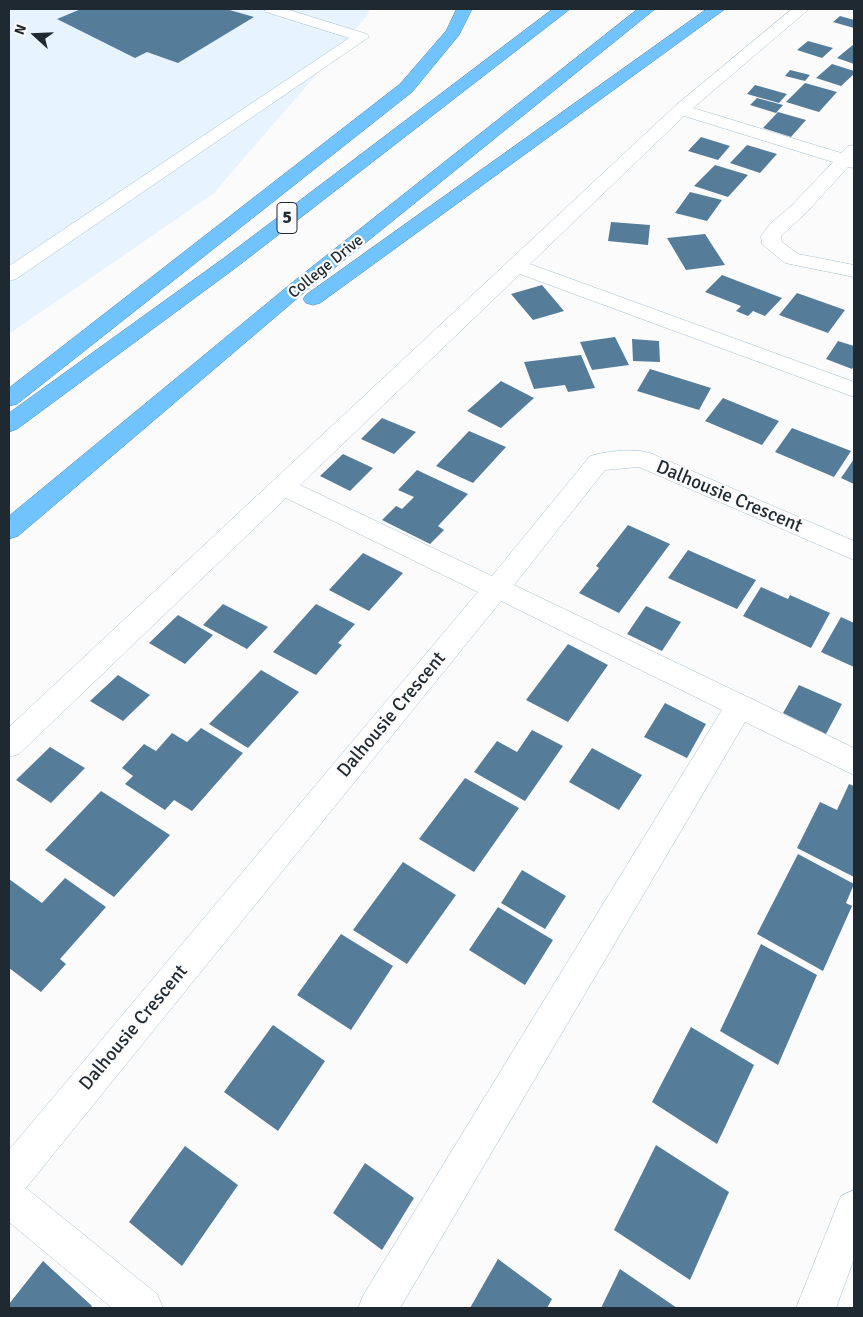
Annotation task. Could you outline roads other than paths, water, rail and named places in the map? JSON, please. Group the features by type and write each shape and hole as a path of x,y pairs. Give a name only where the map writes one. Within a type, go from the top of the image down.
{"highway":[{"path":"9,399 406,88 452,32 464,9"},
{"name":"5","path":"9,424 231,262 562,9"},
{"name":"College Drive","path":"9,530 139,423 300,286 647,9"},
{"path":"139,423 717,9"}],"street":[{"path":"9,275 362,37 271,9"},
{"path":"9,745 681,110 801,9"},
{"path":"681,110 851,158 777,228 771,236 772,244 778,251 792,259 854,271"},
{"path":"517,266 854,390"},
{"name":"Dalhousie Crescent","path":"9,1179 496,589 598,462 642,459 854,551"},
{"path":"284,487 496,589 526,601 854,762"},
{"path":"378,1308 739,707"},
{"path":"9,1198 143,1308"},
{"path":"816,1308 854,1209"}]}
